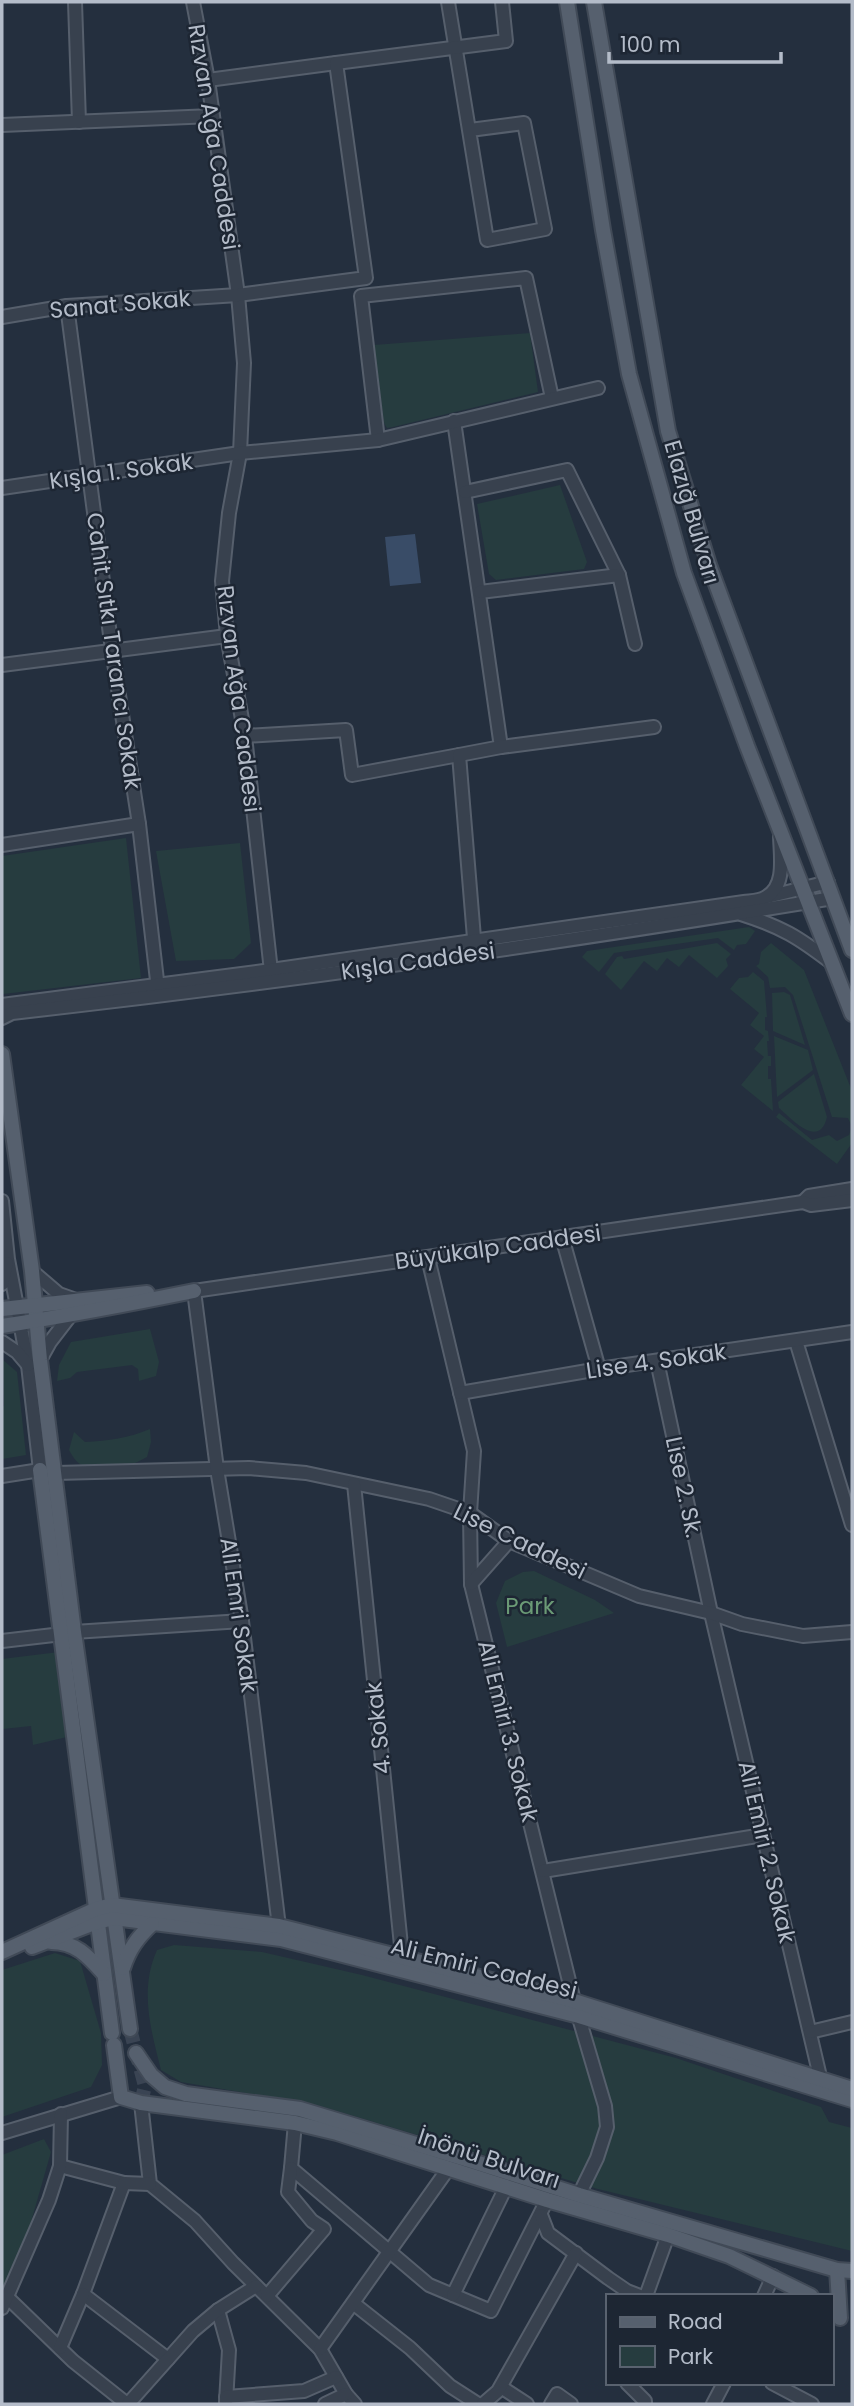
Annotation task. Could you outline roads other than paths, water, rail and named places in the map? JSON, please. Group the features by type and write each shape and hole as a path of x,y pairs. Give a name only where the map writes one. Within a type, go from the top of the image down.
{"main road":[{"name":"Elazığ Bulvarı","path":"567,2 629,374 684,573 804,895 852,1014"},
{"name":"Elazığ Bulvarı","path":"594,2 668,431 709,565 852,950"},
{"path":"2,1054 37,1311 34,1362 56,1473 68,1633 97,1915 121,2097"},
{"path":"2,1326 19,1323 37,1311 76,1301 135,1293 194,1291"},
{"path":"2,1309 17,1306 71,1316 194,1291"},
{"path":"40,1470 130,2029"},
{"path":"113,1912 280,1932"},
{"name":"Ali Emiri Caddesi","path":"97,1915 113,1912 152,1923 280,1932 823,2086 852,2100"},
{"path":"2,1953 12,1955 42,1943 97,1915"},
{"path":"2,1953 97,1915"},
{"path":"121,1973 137,1938 152,1923"},
{"path":"42,1943 62,1942 75,1946 89,1956 104,1974"},
{"path":"403,1965 574,2000 823,2086 852,2089"},
{"path":"136,2053 151,2075 165,2087 176,2091 300,2109 579,2195 845,2271 836,2314 852,2328"},
{"name":"İnönü Bulvarı","path":"121,2097 141,2103 295,2123 337,2133 729,2256 807,2294"}],"street":[{"path":"75,2 79,122"},
{"name":"Rızvan Ağa Caddesi","path":"193,2 208,80 238,295 244,363 240,453 229,513 222,581 228,636 245,736 271,975"},
{"path":"448,2 487,240 545,229 524,122 471,130"},
{"path":"208,80 506,41 502,2"},
{"name":"Sanat Sokak","path":"2,317 67,306 238,295 366,278 337,63"},
{"path":"2,125 212,116"},
{"path":"378,440 361,296 526,278 552,398"},
{"path":"2,306 2,317"},
{"name":"Cahit Sıtkı Tarancı Sokak","path":"67,306 112,650 139,824 159,990"},
{"name":"Kışla 1. Sokak","path":"2,488 240,453 378,440 598,388"},
{"path":"454,421 501,747"},
{"path":"465,492 567,470 619,575 635,644"},
{"path":"480,592 619,575"},
{"path":"2,665 228,636"},
{"path":"245,736 346,730 352,775 501,747 654,727"},
{"path":"458,755 475,948 767,897 804,895 828,882"},
{"path":"2,845 139,824"},
{"path":"767,897 777,886 781,876 780,831"},
{"name":"Kışla Caddesi","path":"2,1018 12,1013 159,990 737,913 804,895 833,898"},
{"path":"737,913 776,925 797,936 832,963"},
{"path":"2,1005 159,990"},
{"name":"Büyükalp Caddesi","path":"803,1202 809,1196 852,1186"},
{"path":"2,1200 8,1259 19,1323 34,1362 40,1470 2,1476"},
{"name":"Büyükalp Caddesi","path":"194,1291 803,1202 811,1205 852,1200"},
{"path":"562,1237 599,1369"},
{"name":"Ali Emiri 3. Sokak","path":"428,1258 474,1451 470,1513 471,1584 574,2000 605,2106 607,2127 597,2158 579,2195"},
{"path":"2,1284 8,1259"},
{"path":"32,1271 59,1294 76,1301"},
{"name":"Ali Emri Sokak","path":"194,1291 217,1469 242,1621 280,1932"},
{"path":"34,1362 71,1316"},
{"name":"Lise 4. Sokak","path":"460,1393 599,1369 852,1332"},
{"path":"796,1341 852,1525"},
{"path":"2,1342 34,1362"},
{"name":"Lise 2. Sk.","path":"657,1361 711,1613"},
{"name":"Lise Caddesi","path":"56,1473 249,1468 306,1473 429,1499 470,1513 509,1541 639,1596 711,1613 742,1624 803,1636 852,1632"},
{"name":"4. Sokak","path":"354,1484 403,1965"},
{"path":"471,1584 509,1541"},
{"name":"Ali Emiri 2. Sokak","path":"711,1613 823,2086"},
{"path":"2,1641 68,1633 242,1621"},
{"path":"543,1871 763,1835"},
{"path":"810,2032 852,2022"},
{"path":"2,2133 121,2097"},
{"path":"141,2103 150,2184"},
{"path":"61,2114 60,2166 5,2303 128,2404 193,2331 218,2310 256,2286"},
{"path":"267,2296 324,2229 312,2221 288,2192 295,2123"},
{"path":"60,2166 124,2183 150,2184 195,2221 320,2349 346,2394 355,2404"},
{"path":"291,2168 429,2285 491,2311 547,2200"},
{"path":"320,2349 448,2169"},
{"path":"60,2348 124,2183"},
{"path":"453,2295 506,2187"},
{"path":"541,2215 548,2233 608,2278 635,2294"},
{"path":"647,2294 667,2235"},
{"path":"353,2304 410,2348 450,2386 481,2404 501,2386 576,2252"},
{"path":"765,2294 774,2276"},
{"path":"83,2294 168,2359"},
{"path":"218,2310 229,2350 226,2401 304,2391 336,2377"},
{"path":"629,2385 645,2404"},
{"path":"713,2404 723,2385"},
{"path":"776,2385 812,2404"},
{"path":"501,2386 527,2404"},
{"path":"551,2404 558,2393 571,2404"},
{"path":"326,2404 346,2394"}],"water":[{"path":"415,534 421,583 390,586 385,537"}],"tunnel":[{"path":"130,2029 145,2086 141,2103"}],"park label":[{"name":"Park","path":"530,1606"}]}
